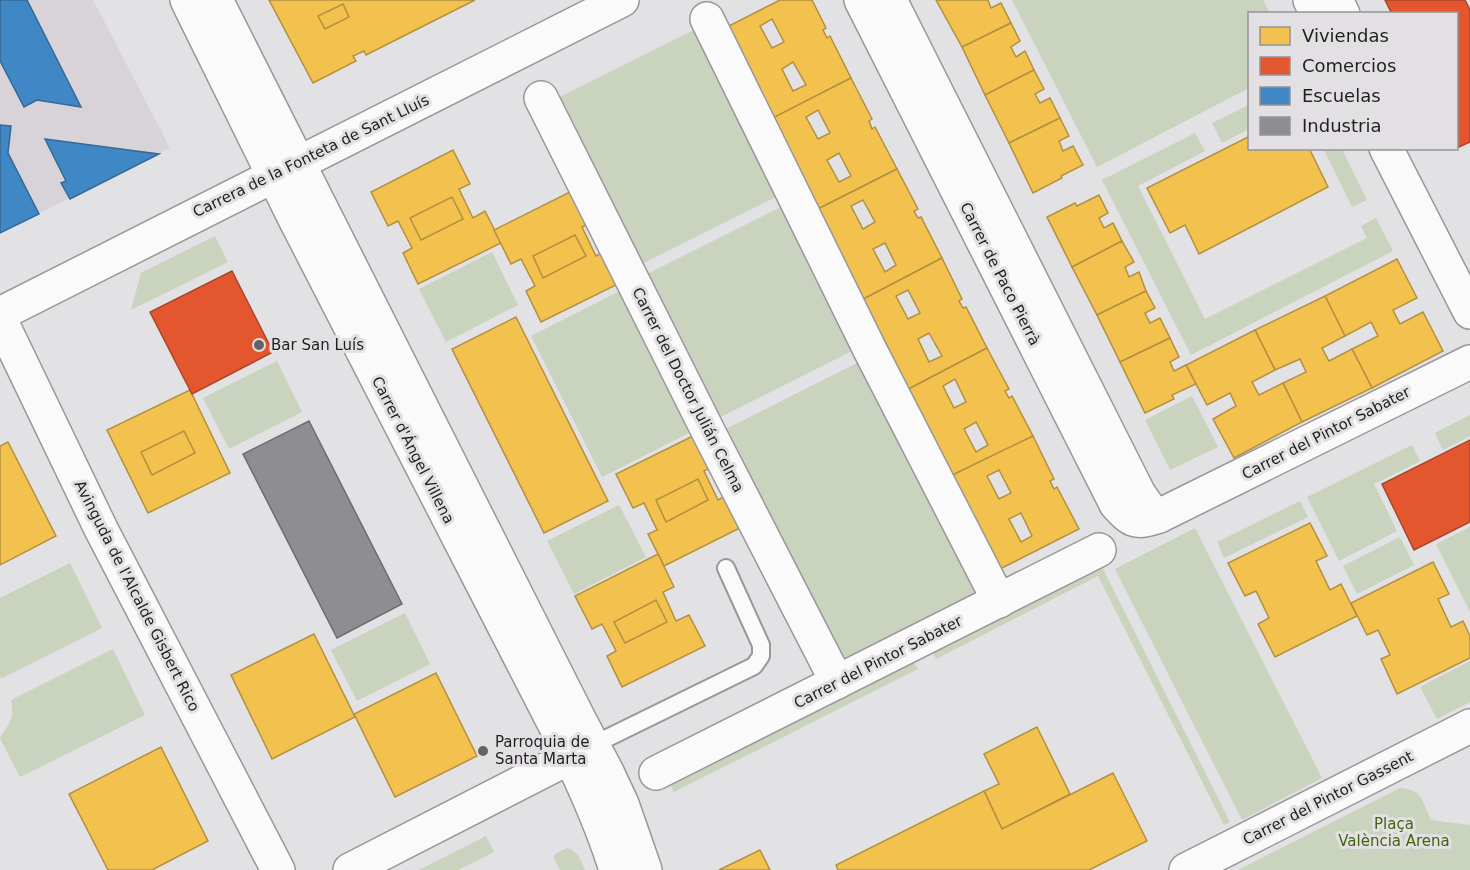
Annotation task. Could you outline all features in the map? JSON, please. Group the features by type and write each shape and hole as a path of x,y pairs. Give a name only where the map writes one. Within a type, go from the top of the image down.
{"street":[{"name":"Carrer d'Ángel Villena","path":"187,0 285,170 582,751 622,804 645,870"},
{"name":"Carrer d'Ángel Villena","path":"216,0 285,170"},
{"name":"Carrera de la Fonteta de Sant Lluís","path":"0,314 622,0"},
{"name":"Carrer de Paco Pierrà","path":"861,0 1116,504 1127,517 1143,521 1171,511"},
{"name":"Carrer de Paco Pierrà","path":"890,0 1139,494 1148,507 1171,511"},
{"path":"706,19 870,350 999,601"},
{"name":"Carrer del Doctor Julián Celma","path":"541,98 837,682"},
{"path":"1387,150 1470,312"},
{"path":"1412,150 1470,266"},
{"name":"Avinguda de l'Alcalde Gisbert Rico","path":"0,319 101,529 278,870"},
{"name":"Carrer del Pintor Sabater","path":"1171,511 1470,362"},
{"name":"Carrer del Pintor Sabater","path":"656,773 1098,550"},
{"name":"Carrer del Pintor Gassent","path":"1186,870 1470,726"},
{"name":"Carrer d'Ángel Villena","path":"582,751 594,808 616,870"},
{"path":"350,870 582,751"}],"lane":[{"path":"582,751 754,666 761,656 761,645 726,567"}],"shaded area":[{"path":"0,0 93,0 170,148 0,233"}],"green space":[{"path":"1012,0 1263,0 1269,12 1248,12 1248,89 1097,167"},
{"path":"702,26 786,192 632,269 548,103"},
{"path":"1248,105 1248,130 1222,143 1212,123"},
{"path":"1195,133 1205,151 1138,186 1205,319 1367,238 1361,226 1376,218 1393,251 1191,355 1102,180"},
{"path":"1324,150 1342,150 1367,200 1352,207"},
{"path":"791,202 862,346 709,423 637,279"},
{"path":"215,236 228,262 131,310 141,273"},
{"path":"492,252 518,305 446,342 419,289"},
{"path":"628,287 699,428 602,477 531,336"},
{"path":"869,357 987,588 834,665 716,434"},
{"path":"277,361 302,412 229,449 203,398"},
{"path":"1192,396 1218,447 1170,470 1145,420"},
{"path":"1470,415 1470,436 1443,450 1435,433"},
{"path":"1412,445 1420,461 1374,484 1397,531 1339,561 1307,497"},
{"path":"1300,501 1308,517 1224,558 1217,542"},
{"path":"619,505 646,557 574,594 547,541"},
{"path":"1470,527 1470,612 1436,544"},
{"path":"1195,528 1322,778 1242,820 1115,569"},
{"path":"1400,537 1414,565 1357,594 1343,566"},
{"path":"70,563 102,628 0,677 0,598"},
{"path":"1100,563 1230,822 1224,825 1098,576 936,659 931,648"},
{"path":"405,613 430,664 357,701 331,650"},
{"path":"113,649 145,715 20,777 0,738 12,717 11,700"},
{"path":"911,657 918,669 674,792 668,780"},
{"path":"1470,661 1470,702 1437,719 1420,687"},
{"name":"Plaça València Arena","path":"1400,788 1418,794 1431,820 1470,825 1470,870 1238,870"},
{"path":"486,836 494,852 458,870 419,870"},
{"path":"567,848 576,853 585,870 560,870 554,858 555,854"}],"building: Viviendas":[{"path":"269,0 475,0 366,55 364,51 353,56 356,61 313,83"},
{"path":"780,0 812,0 826,28 823,30 827,38 830,36 851,78 761,124 715,33","holes":["772,19 784,42 772,48 760,26","793,62 806,85 793,91 782,69"]},
{"path":"936,0 988,0 991,8 1001,3 1011,23 962,47"},
{"path":"343,4 349,17 325,29 318,16"},
{"path":"1011,23 1020,41 1011,47 1016,57 1025,51 1034,70 985,95 962,47"},
{"path":"1034,70 1044,89 1035,94 1040,103 1050,98 1060,118 1009,143 985,95"},
{"path":"851,78 872,119 869,121 872,129 875,127 897,169 806,215 761,124","holes":["818,110 830,133 818,139 806,117","839,153 851,176 839,182 827,160"]},
{"path":"1060,118 1069,136 1059,141 1063,151 1073,146 1083,165 1033,193 1009,143"},
{"path":"1248,137 1248,150 1310,150 1328,187 1199,254 1185,225 1170,233 1147,188"},
{"path":"453,150 470,184 459,189 473,218 485,211 501,243 418,284 403,253 412,248 398,221 388,226 371,192"},
{"path":"897,169 918,209 914,211 918,218 921,217 942,258 852,305 806,215","holes":["863,200 875,222 863,229 851,206","885,243 896,265 885,272 873,249"]},
{"path":"576,189 593,221 582,227 596,256 608,249 624,281 541,322 526,291 535,286 521,259 511,264 494,230"},
{"path":"1099,195 1108,213 1099,218 1104,228 1113,223 1122,241 1072,267 1047,217 1075,203 1077,206"},
{"path":"452,197 463,219 421,240 410,218"},
{"path":"575,235 586,256 543,278 533,256"},
{"path":"1122,241 1134,262 1125,267 1129,277 1139,272 1146,291 1097,315 1072,267"},
{"path":"942,258 962,299 959,301 963,308 966,307 987,348 897,395 852,305","holes":["908,290 920,313 908,319 896,296","929,333 942,356 929,362 918,339"]},
{"path":"1397,259 1417,298 1393,310 1400,324 1423,312 1443,351 1372,388 1352,349 1378,336 1371,322 1345,336 1325,296"},
{"path":"1146,291 1155,308 1145,313 1150,323 1160,318 1170,338 1120,362 1097,315"},
{"path":"1325,296 1345,336 1322,348 1329,361 1352,349 1372,388 1302,422 1283,383 1306,372 1300,359 1275,370 1255,330"},
{"path":"226,310 237,333 194,354 183,332"},
{"path":"516,317 608,501 544,533 452,349"},
{"path":"1255,330 1275,370 1252,382 1259,395 1283,383 1302,422 1234,458 1213,419 1236,406 1230,393 1207,405 1186,365"},
{"path":"1170,338 1179,357 1170,362 1174,371 1186,365 1196,384 1172,395 1174,399 1145,413 1120,362"},
{"path":"987,348 1009,389 1005,391 1009,398 1012,396 1033,436 940,481 897,395","holes":["955,379 966,402 954,408 943,386","976,422 988,445 976,452 964,429"]},
{"path":"190,390 230,473 148,513 107,430"},
{"path":"184,431 195,453 152,475 141,452"},
{"path":"699,433 715,465 704,471 718,500 731,493 746,525 664,566 648,534 657,530 644,503 633,508 616,474"},
{"path":"1033,436 1054,479 1050,481 1054,489 1057,487 1079,529 988,575 940,481","holes":["999,470 1011,493 999,499 987,476","1021,513 1032,536 1021,542 1009,519"]},
{"path":"8,442 56,536 0,565 0,446"},
{"path":"698,479 708,500 666,522 656,500"},
{"path":"1310,523 1327,556 1316,561 1330,590 1341,584 1357,616 1275,657 1258,624 1269,618 1256,591 1245,596 1228,563"},
{"path":"658,554 674,587 663,592 676,621 689,615 705,646 622,687 607,656 616,651 602,624 592,629 575,596"},
{"path":"1433,562 1449,594 1438,599 1451,627 1463,621 1470,636 1470,658 1397,694 1381,659 1390,655 1378,630 1367,635 1351,603"},
{"path":"656,600 667,622 625,643 614,622"},
{"path":"314,634 355,717 272,759 231,675"},
{"path":"436,673 477,756 395,797 354,714"},
{"path":"1037,727 1070,794 1002,829 984,791 999,784 984,754"},
{"path":"161,747 208,841 152,870 108,870 69,794"},
{"path":"1113,773 1147,841 1089,870 838,870 836,865 984,791 1002,829"},
{"path":"760,850 770,870 719,870"}],"building: Comercios":[{"path":"1385,0 1465,0 1470,10 1470,142 1459,147 1458,145 1458,12 1391,12"},
{"path":"232,271 273,352 192,394 150,312"},
{"path":"1470,440 1470,522 1414,550 1382,484"}],"building: Escuelas":[{"path":"0,0 27,0 81,107 37,100 24,107 0,61"},
{"path":"0,125 11,126 8,153 39,214 0,233"},
{"path":"45,139 159,154 70,199 61,183 66,181"}],"building: Industria":[{"path":"309,421 402,604 337,638 243,454"}],"place":[{"name":"Bar San Luís","path":"259,345"},
{"name":"Parroquia de Santa Marta","path":"483,751"}]}
